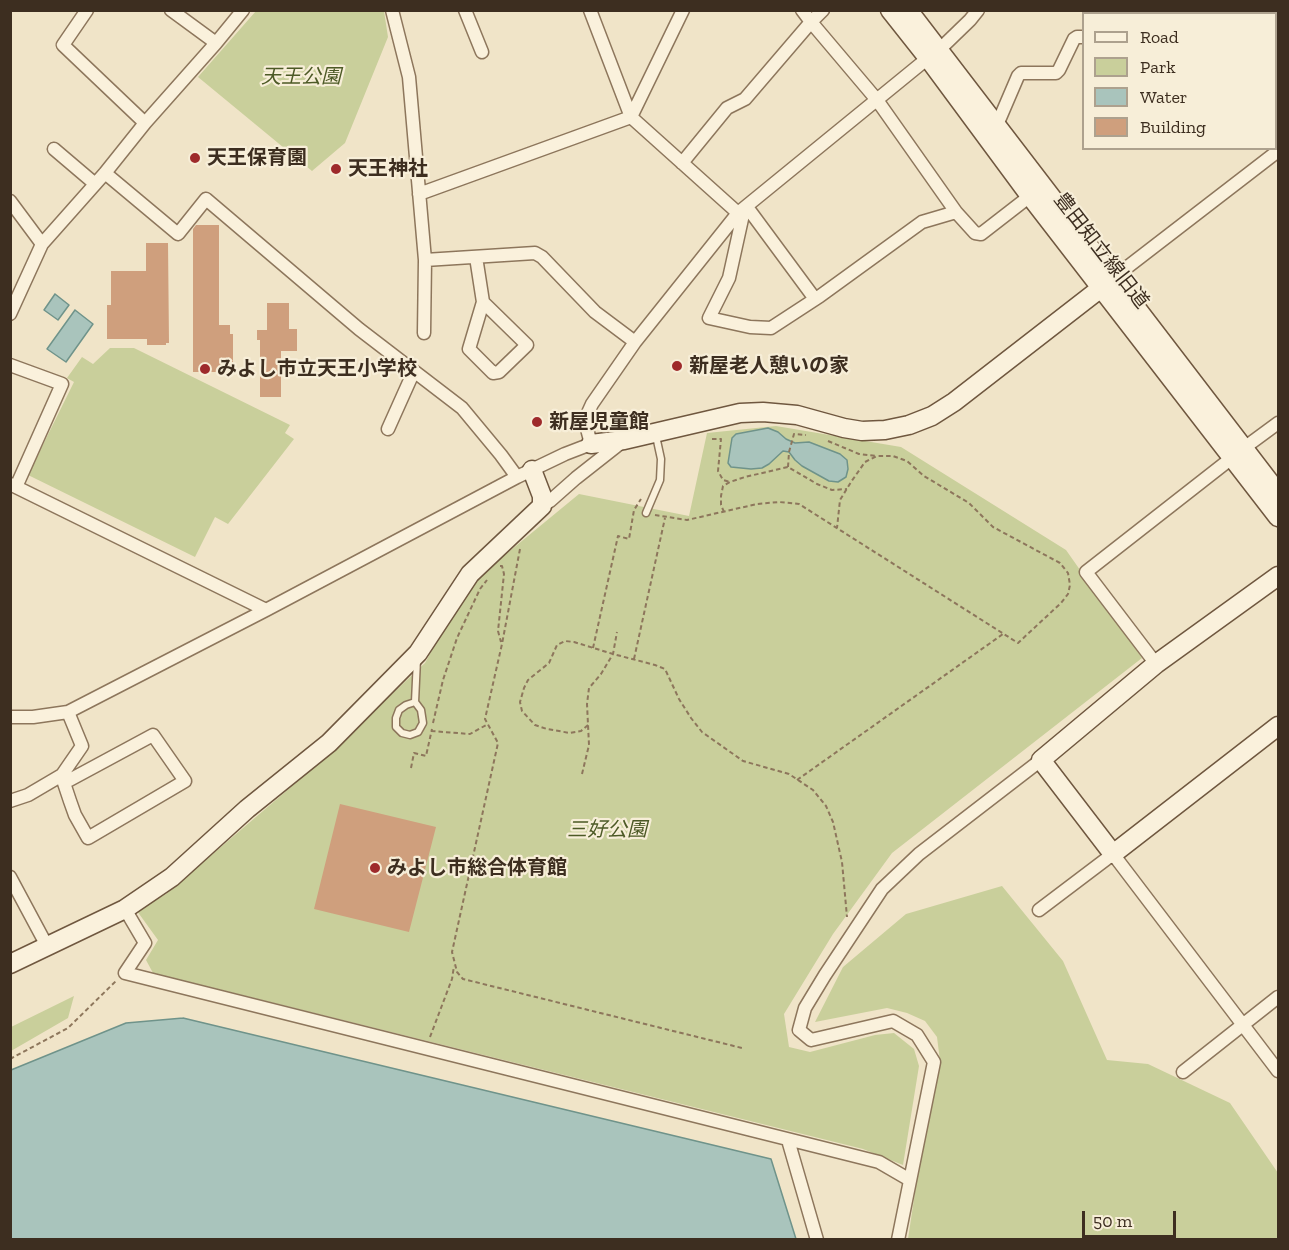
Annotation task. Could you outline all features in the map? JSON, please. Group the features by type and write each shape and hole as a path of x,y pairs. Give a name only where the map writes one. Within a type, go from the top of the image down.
{"street":[{"path":"87,10 63,45 145,123"},
{"path":"171,10 216,43"},
{"path":"10,314 42,244 243,10"},
{"path":"392,10 409,77 425,260 424,333"},
{"path":"465,10 482,52"},
{"path":"590,10 631,117 682,162 743,210 815,299"},
{"path":"419,194 631,117 683,10"},
{"path":"802,10 877,100 956,212 975,233 981,234 1030,196"},
{"path":"682,162 727,108 746,99 823,10"},
{"name":"豊田知立線旧道","path":"890,10 997,125 1108,283 1239,453 1278,517"},
{"name":"豊田知立線旧道","path":"908,10 933,54 1030,196 1108,283"},
{"path":"591,444 586,425 592,404 636,342 743,210 933,54 970,21 978,10"},
{"path":"997,125 1018,76 1021,73 1056,73 1074,39 1082,37"},
{"path":"54,149 94,183"},
{"path":"10,717 33,717 68,712 525,474 591,444 624,440 740,413 763,412 797,415 862,431 885,430 909,425 932,416 954,402 1278,151"},
{"path":"105,172 178,234 206,199 359,329 462,408 501,455 525,474 542,496 542,506"},
{"path":"10,201 42,244"},
{"path":"743,210 729,278 709,318 750,327 771,328 922,222 956,212"},
{"path":"425,260 535,253 542,257 595,312 636,342"},
{"path":"476,257 483,302 469,349 493,373 499,372 527,345 483,302"},
{"path":"10,365 62,384 13,485 266,610"},
{"path":"388,429 414,371"},
{"path":"1156,664 1086,572 1278,423"},
{"path":"10,964 125,909 172,877 247,809 329,744 418,653 470,574 542,506 624,440"},
{"name":"豊田知立線旧道","path":"1239,453 1278,493"},
{"path":"898,1239 934,1062 917,1035 893,1021 811,1040 799,1030 805,1008 882,889 899,871 1041,760 1156,664 1278,576"},
{"path":"10,801 63,779 153,735 185,782 88,838 75,815 63,779 82,746 68,712"},
{"path":"1039,910 1278,726"},
{"path":"1041,760 1278,1071"},
{"path":"10,878 47,946"},
{"path":"125,909 145,943 125,973 879,1162 910,1180"},
{"path":"1183,1072 1278,997"},
{"path":"788,1140 817,1239"}],"lane":[{"path":"645,513 660,480 661,459 655,433"},
{"path":"415,702 399,710 396,727 402,733 410,735 418,732 423,723 421,711 415,702 418,653"}],"path":[{"path":"788,467 794,434 814,436"},
{"path":"712,439 721,439 718,471 723,480 730,482"},
{"path":"645,513 687,520 757,504 779,502 799,504 1018,643 1068,594 1070,585 1068,573 1060,563 993,527 969,503 924,476 907,461 893,456 859,454 824,439"},
{"path":"837,528 840,500 866,462 877,456"},
{"path":"724,512 721,505 723,486 730,482 788,467 832,490 847,489"},
{"path":"593,648 618,536 628,539 634,510 642,497"},
{"path":"634,659 665,518"},
{"path":"525,522 485,719 498,743 452,952 454,963 463,979 742,1048"},
{"path":"497,566 502,566 504,574 498,631 502,644"},
{"path":"411,768 414,753 426,756 443,680 457,639 480,590 491,574"},
{"path":"582,774 589,745 587,704 589,688 613,654 617,632"},
{"path":"797,780 1004,634"},
{"path":"588,725 570,733 541,727 529,720 522,711 520,702 528,680 549,663 557,645 565,641 574,642 655,664 665,669 679,699 702,732 743,761 789,774 813,790 826,806 833,822 842,862 850,938"},
{"path":"431,730 470,735 488,724"},
{"path":"426,1049 452,979 454,963"},
{"path":"10,1059 68,1028 125,973"}],"green space":[{"name":"天王公園","path":"256,11 384,11 388,37 345,143 312,171 198,77"},
{"path":"110,348 134,348 290,425 285,433 294,439 228,524 215,517 195,557 28,475 74,382 67,378 82,357 93,364"},
{"name":"三好公園","path":"776,426 901,447 1066,550 1142,658 892,853 833,934 784,1014 789,1047 810,1052 875,1035 894,1033 914,1049 919,1066 903,1165 863,1149 153,973 146,960 158,940 137,911 166,894 312,769 425,663 466,587 579,494 689,516 707,433"},
{"path":"1002,886 1063,961 1107,1060 1148,1064 1230,1103 1278,1173 1278,1239 908,1239 920,1159 940,1061 937,1037 925,1021 887,1008 815,1022 843,967 906,914"},
{"path":"74,996 68,1018 11,1051 11,1027"}],"water":[{"path":"55,294 69,305 58,320 44,310"},
{"path":"75,310 93,324 66,362 47,349"},
{"path":"768,428 795,443 809,442 840,454 847,460 846,477 838,482 829,481 802,466 789,452 783,451 762,468 731,467 728,463 732,438 736,434"},
{"path":"183,1018 771,1159 796,1239 11,1239 11,1070 126,1023"}],"building":[{"path":"196,225 219,225 219,325 230,325 230,334 233,334 233,372 193,372 193,229"},
{"path":"146,243 168,243 169,343 166,345 147,345 147,339 107,339 107,305 111,305 111,271 146,271"},
{"path":"267,303 289,303 289,329 297,329 297,351 281,351 281,397 260,397 260,340 257,340 257,330 267,330"},
{"name":"みよし市総合体育館","path":"340,804 436,827 409,932 314,909"}],"place":[{"name":"天王保育園","path":"195,158"},
{"name":"天王神社","path":"336,169"},
{"name":"新屋老人憩いの家","path":"677,366"},
{"name":"みよし市立天王小学校","path":"205,369"},
{"name":"新屋児童館","path":"537,422"},
{"name":"みよし市総合体育館","path":"375,868"}]}
